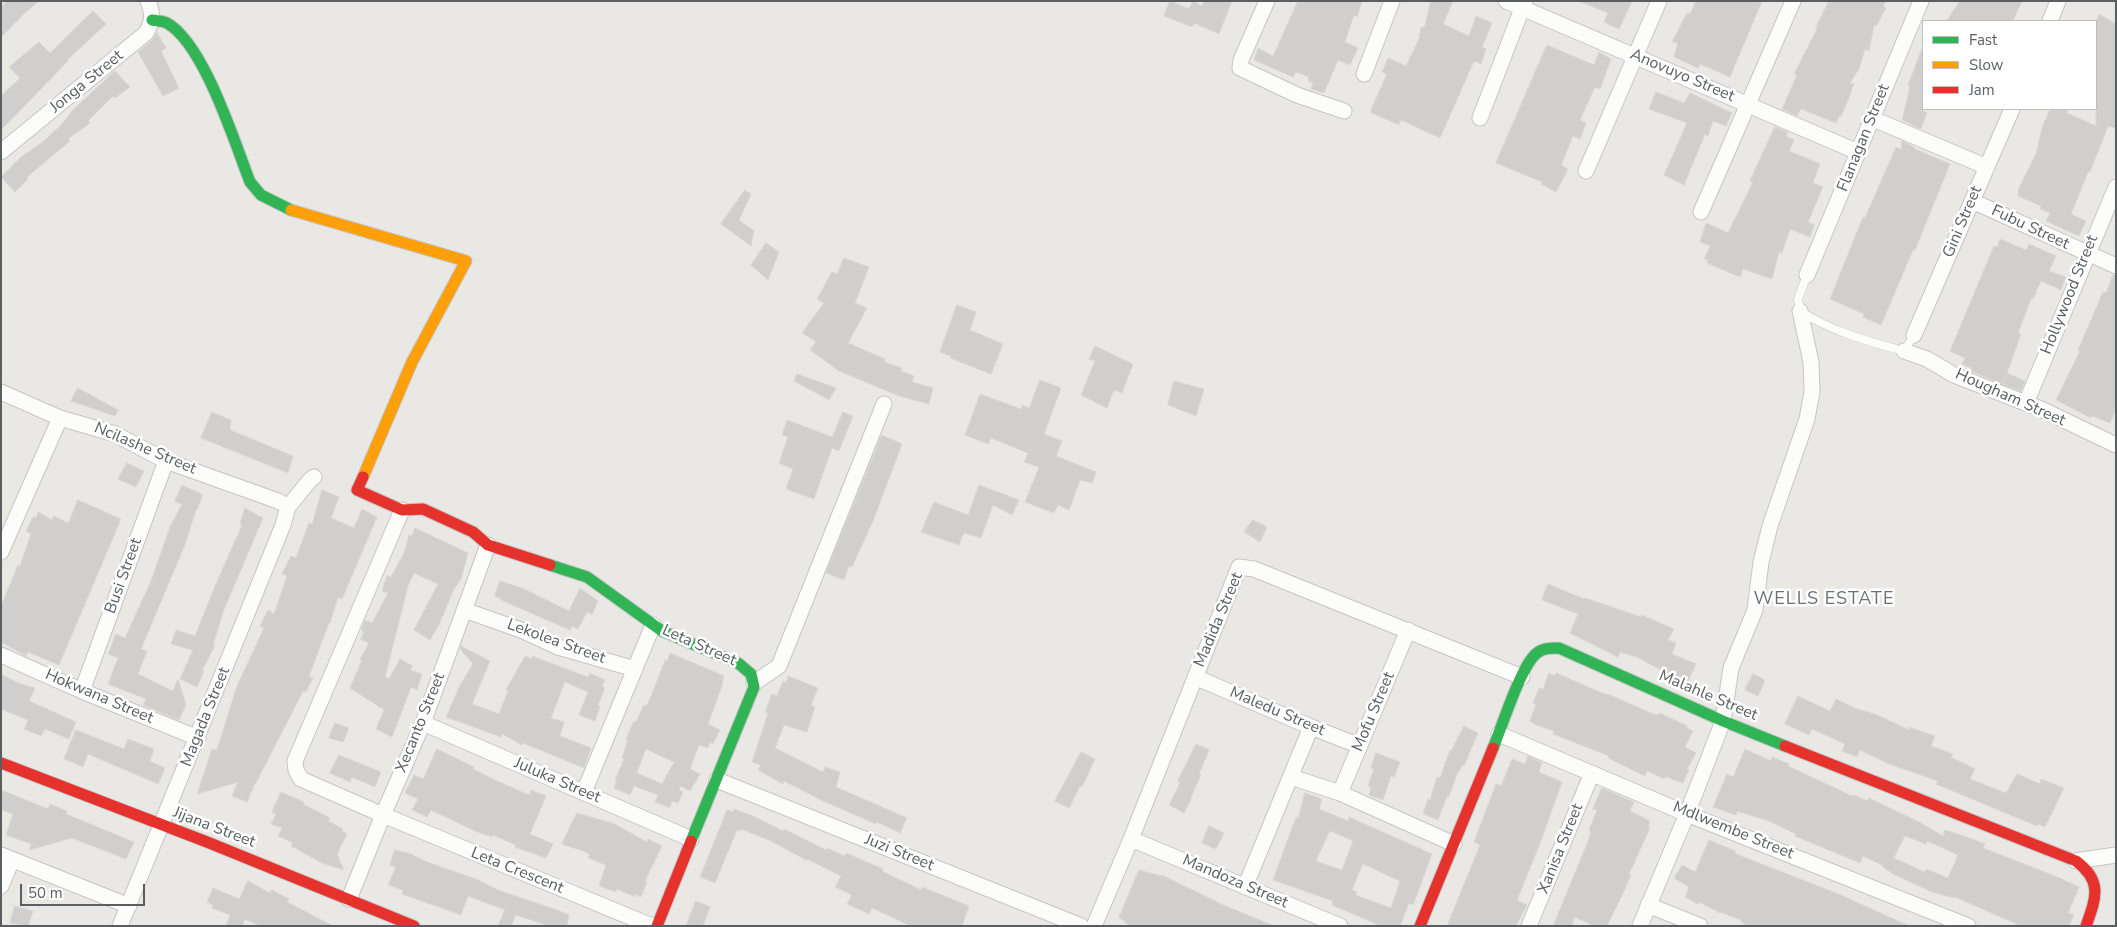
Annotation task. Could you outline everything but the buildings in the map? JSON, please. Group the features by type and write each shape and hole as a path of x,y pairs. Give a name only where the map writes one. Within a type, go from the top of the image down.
{"street":[{"path":"148,1 153,14 152,20"},
{"path":"1267,1 1241,60 1242,70 1297,95 1344,111"},
{"path":"1364,74 1392,1"},
{"name":"Anovuyo Street","path":"1506,1 1523,5 1858,152"},
{"path":"1586,171 1660,1"},
{"path":"1701,212 1793,1"},
{"name":"Flanagan Street","path":"1807,275 1921,1"},
{"path":"2050,20 2058,1"},
{"path":"1480,118 1523,5"},
{"name":"Jonga Street","path":"1,152 146,33 152,20"},
{"name":"Leta Street","path":"152,20 166,22 185,38 205,69 250,182 261,195 288,208 466,261 412,362 357,490 402,510 423,509 473,532 488,545 586,577 653,625 744,666 751,674 754,683"},
{"name":"Gini Street","path":"1914,335 2012,110"},
{"path":"1871,118 1987,167"},
{"name":"Hollywood Street","path":"2026,403 2116,187"},
{"name":"Fubu Street","path":"1972,201 2116,266"},
{"path":"1640,926 1687,814 1723,721 1731,668 1755,610 1761,562 1770,526 1807,419 1812,392 1811,362 1800,311"},
{"name":"Hougham Street","path":"1904,351 1927,359 1954,375 2026,403 2116,446"},
{"name":"Ncilashe Street","path":"1,392 60,418 115,434 166,461 272,499 288,507"},
{"path":"657,926 691,839 717,780 754,683 779,666 884,404"},
{"path":"1,552 60,418"},
{"name":"Busi Street","path":"82,692 166,461"},
{"name":"Magada Street","path":"120,926 198,738 288,507 314,477"},
{"path":"382,816 301,779 294,765 402,510"},
{"name":"Xecanto Street","path":"349,899 382,816 423,723 488,545"},
{"name":"Madida Street","path":"1094,926 1131,839 1239,567 1254,569 1522,677"},
{"name":"Lekolea Street","path":"464,610 521,630 558,646 635,669"},
{"path":"584,792 653,625"},
{"name":"Mofu Street","path":"1340,793 1408,630"},
{"name":"Malahle Street","path":"1420,926 1531,658 1537,652 1547,648 1559,648 1723,721 2076,860 2085,866 2092,876 2096,887 2096,898 2086,926"},
{"name":"Hokwana Street","path":"1,655 82,692 198,738"},
{"name":"Maledu Street","path":"1195,677 1360,746"},
{"name":"Juluka Street","path":"423,723 691,839"},
{"path":"1245,886 1311,727"},
{"name":"Mdlwembe Street","path":"1499,734 1687,814 1968,926"},
{"name":"Jijana Street","path":"1,763 161,824 414,926"},
{"name":"Xanisa Street","path":"1529,926 1592,773"},
{"path":"1291,777 1340,793 1454,844"},
{"name":"Juzi Street","path":"717,780 1081,926"},
{"name":"Leta Crescent","path":"382,816 652,926"},
{"name":"Mandoza Street","path":"1131,839 1340,926"},
{"path":"2076,860 2116,855"},
{"path":"1,886 7,857 129,906"},
{"path":"1648,905 1700,926"}],"lane":[{"path":"1807,275 1798,299 1800,311 1853,336 1904,351 1914,335"}],"traffic: fast":[{"path":"152,20 167,23 181,34 193,51 216,95 250,182 261,195 291,210"},
{"path":"550,565 587,577 662,631 738,663 751,674 754,687 691,841"},
{"path":"1493,748 1518,683 1531,660 1542,650 1556,648 1785,746"}],"traffic: slow":[{"path":"291,210 466,261 412,362 363,477"}],"traffic: jam":[{"path":"363,477 357,490 402,510 423,509 473,532 488,545 550,565"},
{"path":"1785,746 2076,861 2085,868 2094,883 2094,898 2086,926"},
{"path":"1420,926 1493,748"},
{"path":"1,763 207,842 414,926"},
{"path":"657,926 691,841"}],"district":[{"name":"WELLS ESTATE","path":"1824,600"}]}
